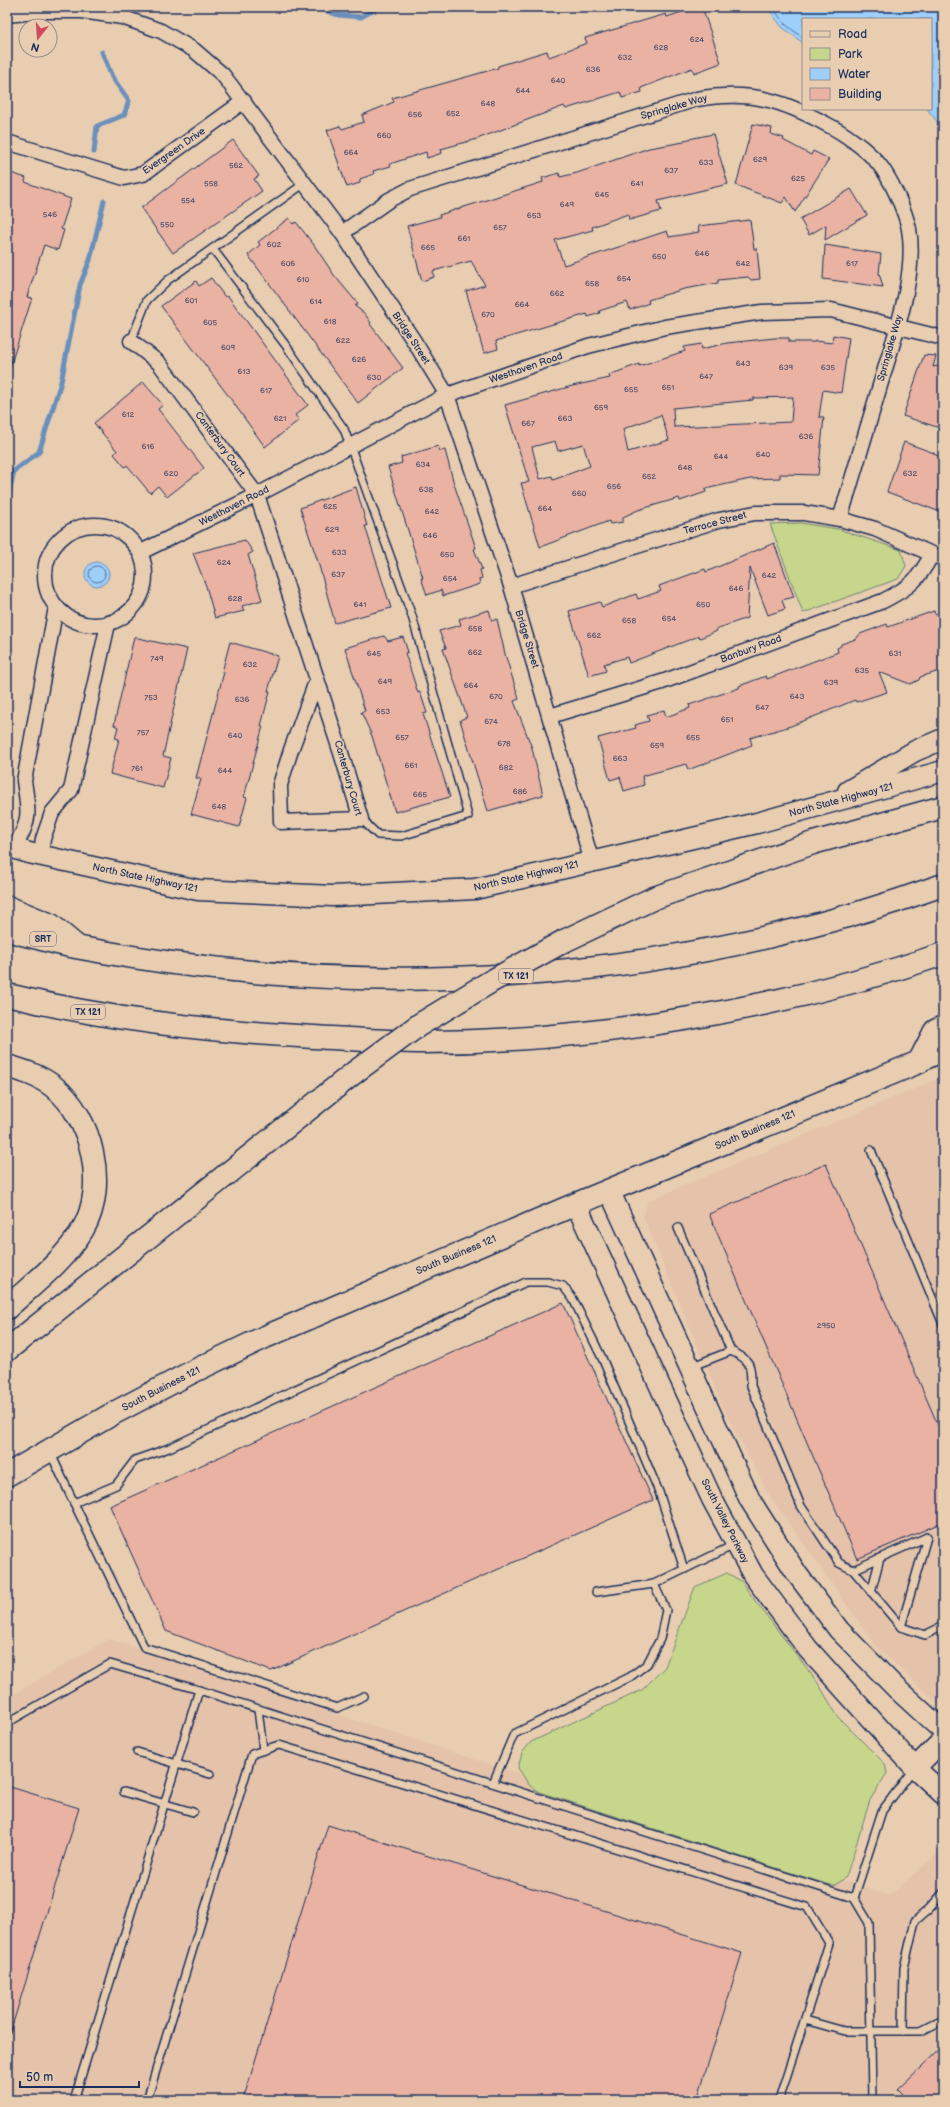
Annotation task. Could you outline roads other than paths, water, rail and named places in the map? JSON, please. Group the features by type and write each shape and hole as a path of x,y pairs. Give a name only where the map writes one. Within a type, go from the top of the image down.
{"main road":[{"path":"825,804 915,751 943,739"},
{"name":"North State Highway 121","path":"11,847 41,856 198,890 333,896 475,889 757,823 943,771"},
{"path":"7,1350 355,1072 419,1025 490,982 564,941 654,898 813,843 943,807"},
{"name":"TX 121","path":"79,948 200,966 286,975 373,980 452,979 545,974 631,963 717,948 794,932 889,905 943,885"},
{"path":"7,907 51,925 79,948"},
{"name":"SRT","path":"7,930 79,948"},
{"name":"TX 121","path":"7,995 130,1020 232,1033 422,1042 506,1039 599,1031 773,1001 855,980 943,954"},
{"path":"919,1062 935,1031 943,1027"},
{"path":"919,1062 943,1052"},
{"name":"South Business 121","path":"7,1475 136,1402 265,1337 609,1190 919,1062"},
{"path":"7,1066 29,1072 54,1087 76,1111 88,1136 94,1165 93,1198 84,1227 68,1252 7,1308"},
{"path":"609,1190 750,1500 797,1574 839,1630 896,1688 943,1731"},
{"name":"South Valley Parkway","path":"576,1204 712,1499 754,1575 808,1649 914,1768 943,1794"},
{"path":"914,1768 943,1740"}],"street":[{"name":"Bridge Street","path":"7,15 45,11 82,11 122,17 154,29 194,50 223,75 342,233 414,341 447,395 511,586 592,862"},
{"name":"Springlake Way","path":"342,233 389,200 410,189 682,104 719,95 773,100 805,113 843,133 878,163 896,195 909,228 910,273 897,326 840,519"},
{"name":"Evergreen Drive","path":"7,142 124,178 143,174 244,101"},
{"name":"Westhaven Road","path":"141,552 257,495 447,395 588,346 665,327 762,312 831,310 943,338"},
{"name":"Canterbury Court","path":"131,340 159,363 257,495 317,679 360,819 281,822 280,785 317,679"},
{"name":"Terrace Street","path":"511,586 726,518 755,513 804,513 840,519 875,529 938,556"},
{"path":"88,525 109,526 128,536 141,552 147,574 142,597 128,614 108,624 89,625 70,619 56,607 46,588 45,566 53,547 68,532 88,525"},
{"name":"Banbury Road","path":"550,716 662,682 883,601 904,590 921,575 938,556"},
{"path":"11,847 26,830 28,807 24,781 56,607"},
{"path":"41,856 43,839 52,813 71,790 108,624"}],"lane":[{"path":"131,340 147,300 168,280 305,183"},
{"path":"213,249 287,347 344,429 412,616 468,816 401,836 378,835 360,819"},
{"path":"871,1150 943,1324"},
{"path":"678,1228 731,1351 745,1358 751,1370 751,1386 801,1506 839,1563 853,1570 901,1627 925,1635 943,1626"},
{"path":"74,1503 116,1485 136,1460 169,1448 526,1282 548,1282 563,1286 573,1299 602,1358 659,1492 684,1569"},
{"path":"690,1368 731,1351"},
{"path":"49,1450 144,1647 337,1708 364,1696"},
{"path":"853,1570 927,1537 901,1627"},
{"path":"596,1592 654,1584 736,1544"},
{"path":"872,1592 880,1558"},
{"path":"493,1783 514,1734 630,1676 647,1664 660,1639 666,1610 654,1584"},
{"path":"7,1723 110,1664 258,1708 854,1898 869,1923 872,2100"},
{"path":"74,2100 199,1690"},
{"path":"258,1708 263,1750"},
{"path":"147,2100 252,1754 279,1745 807,1907 829,1944 779,2100"},
{"path":"137,1752 210,1774"},
{"path":"854,1898 882,1811 914,1768"},
{"path":"124,1792 193,1812"},
{"path":"903,2031 904,1968 915,1921 929,1909 943,1893"},
{"path":"805,2020 844,2031 921,2031 943,2020"}],"water":[{"path":"767,7 943,7 943,137 936,120 928,110 932,110 932,18 802,18 802,42 782,27"},
{"path":"97,562 105,566 109,574 105,582 97,586 89,582 85,574 89,566"}],"waterway":[{"path":"315,7 338,15 361,17 379,7"},
{"path":"94,152 97,126 124,115 129,101 112,77 102,52"},
{"path":"7,502 14,471 39,452 61,382 80,285 90,260 104,201"}]}
